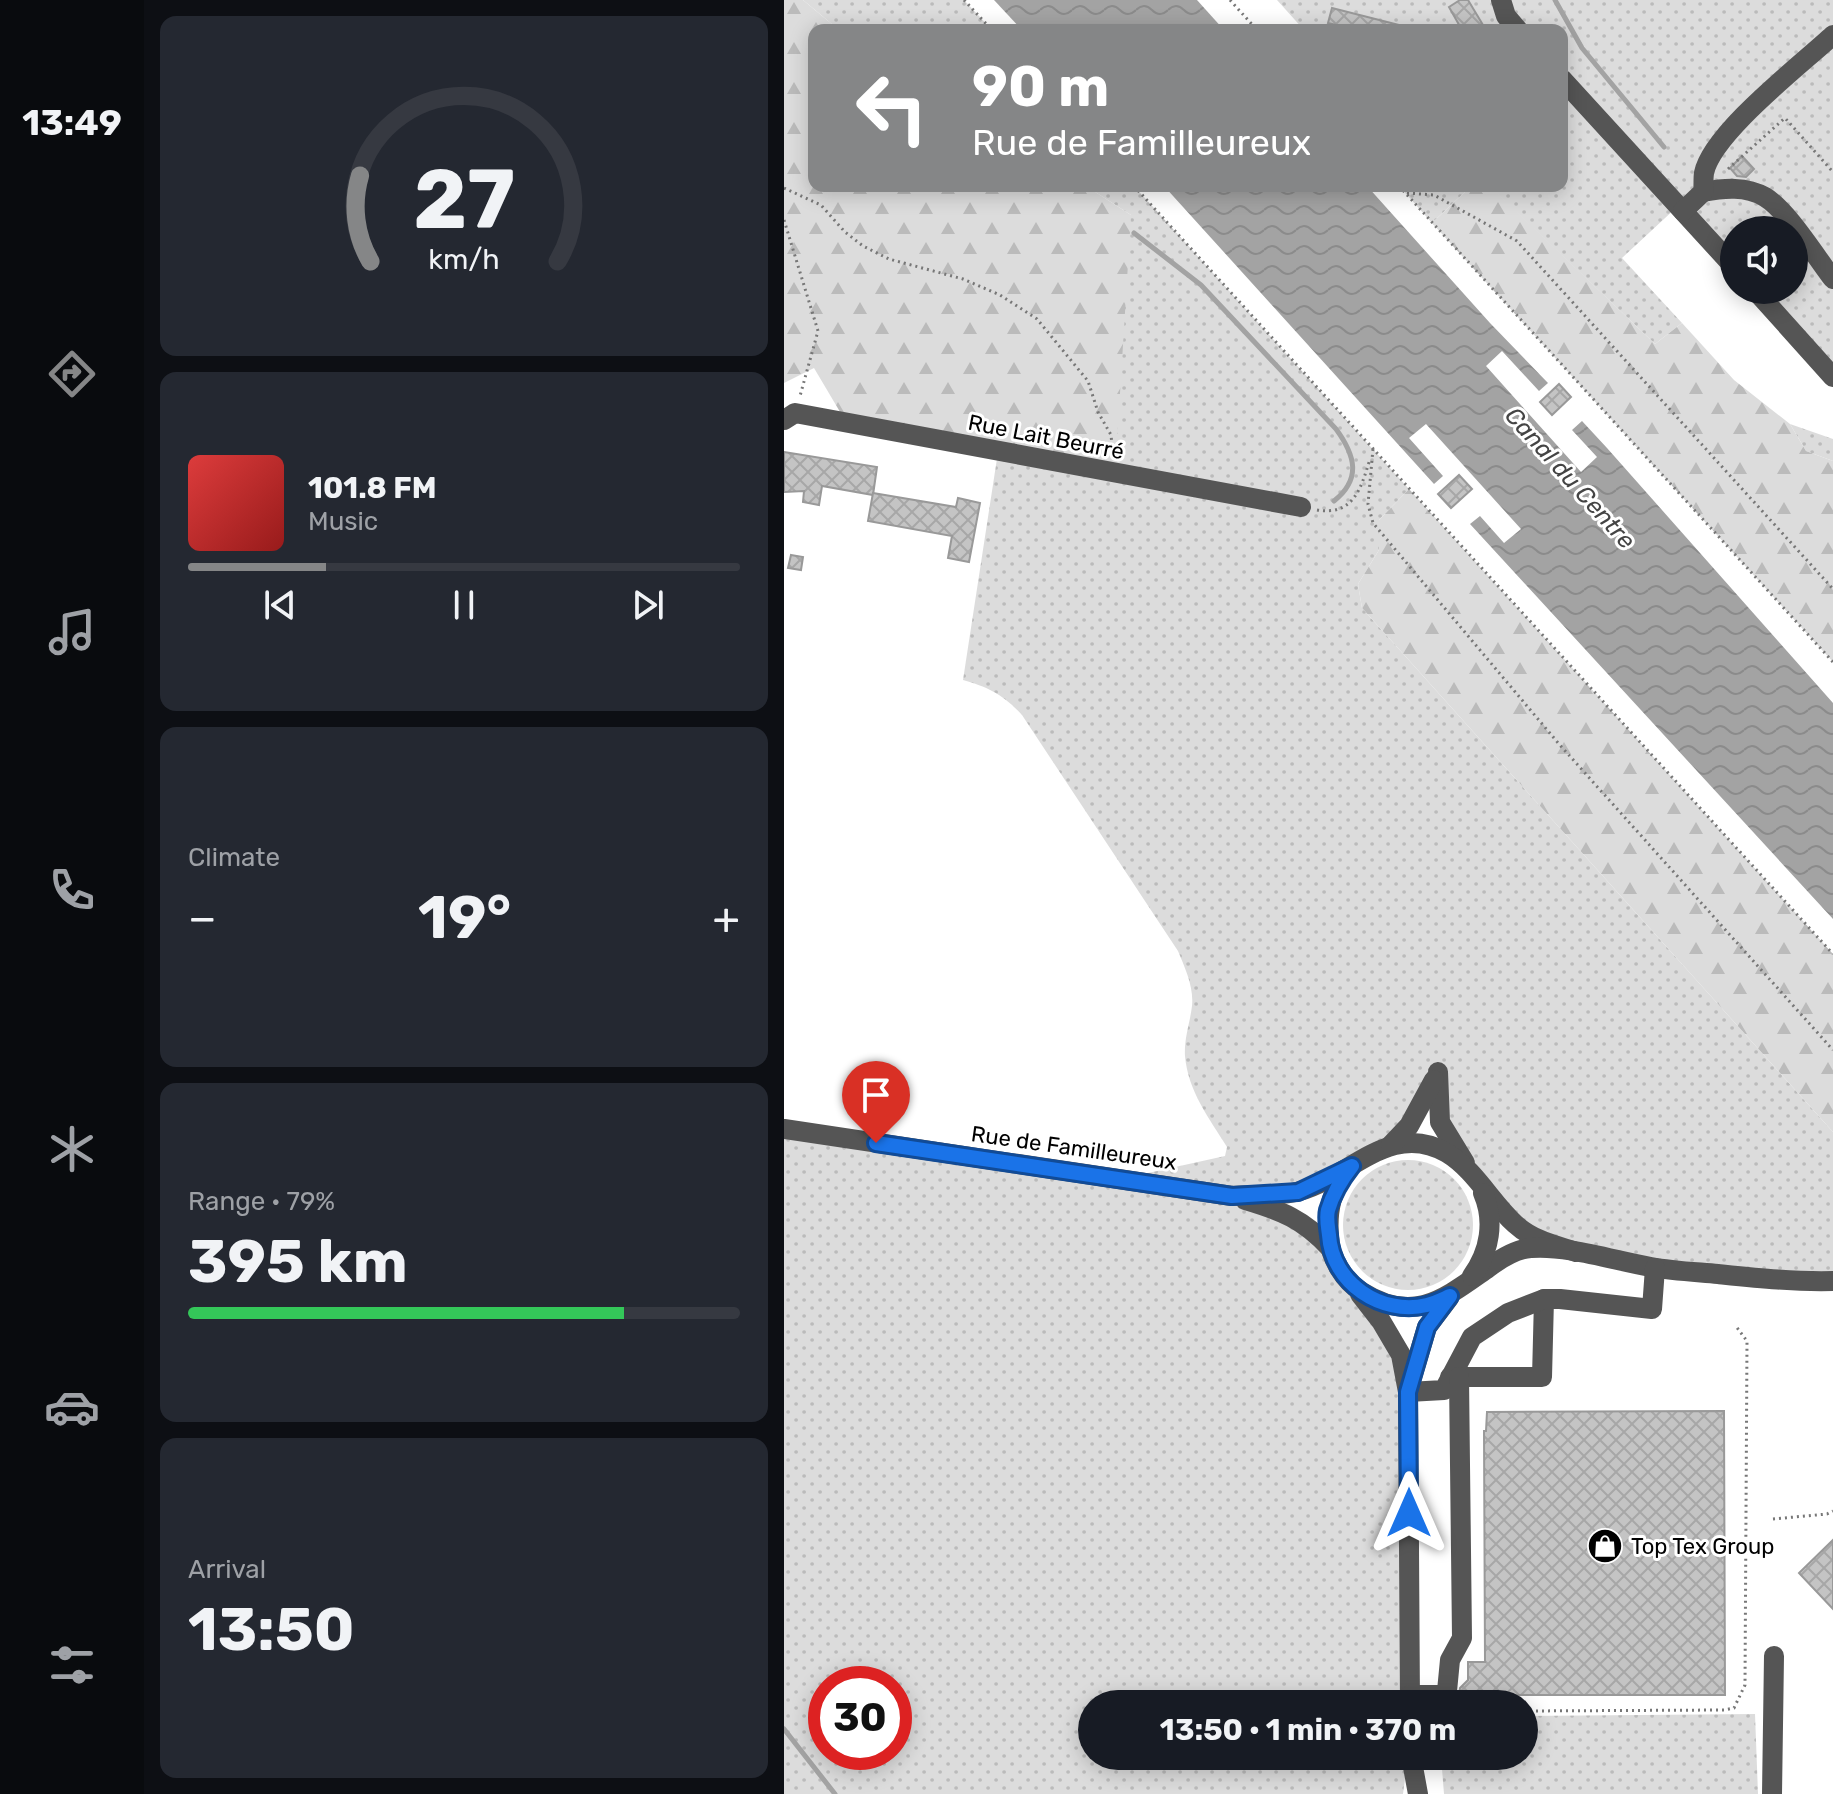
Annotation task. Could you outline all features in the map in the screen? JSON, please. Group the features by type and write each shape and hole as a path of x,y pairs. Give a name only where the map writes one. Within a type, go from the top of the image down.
{"street":[{"path":"1501,0 1506,16 1513,24"},
{"path":"1703,192 1708,162 1732,128 1833,35"},
{"path":"1568,86 1720,252"},
{"path":"1683,211 1703,192 1731,187 1765,197 1783,214 1833,279"},
{"path":"1768,304 1833,377"},
{"name":"Rue Lait Beurré","path":"788,413 1301,507"},
{"path":"1391,1145 1421,1109 1438,1072 1440,1122 1474,1178 1489,1213 1488,1243 1480,1264 1467,1283"},
{"name":"Rue de Familleureux","path":"784,1129 1232,1196 1298,1192 1352,1166 1371,1152 1391,1145"},
{"path":"1391,1145 1417,1144 1445,1152 1474,1178 1517,1226 1540,1240 1576,1252"},
{"path":"1330,1248 1327,1213 1339,1182 1352,1166"},
{"path":"1232,1196 1282,1210 1311,1228 1330,1248 1343,1275 1381,1321 1401,1355 1408,1392 1410,1690"},
{"path":"1355,1288 1370,1298 1405,1307 1428,1305 1450,1296 1505,1256 1530,1248 1576,1252 1655,1268 1783,1282 1833,1281"},
{"path":"1408,1392 1444,1390 1454,1377 1472,1337 1508,1313 1544,1299 1652,1309 1655,1268"},
{"path":"1408,1392 1427,1327 1450,1296"},
{"path":"1454,1377 1542,1377 1544,1299"},
{"path":"1447,1690 1450,1660 1462,1638 1454,1377"},
{"path":"1772,1794 1774,1656"},
{"path":"1403,1794 1407,1770"},
{"path":"1413,1770 1418,1794"}],"path":[{"path":"964,0 986,24"},
{"path":"1230,0 1252,24"},
{"path":"1703,192 1785,118 1833,172"},
{"path":"784,188 821,205 845,232 863,246 889,259 963,279 1000,295 1037,319 1088,381 1098,412 1111,435 1115,474"},
{"path":"1139,192 1833,954"},
{"path":"1406,193 1434,195 1517,241 1833,589"},
{"path":"1406,193 1833,662"},
{"path":"784,220 818,331 788,413"},
{"path":"1301,507 1330,512 1344,508 1355,497 1373,449"},
{"path":"1373,449 1368,504 1373,523 1569,756 1833,1050"},
{"path":"1538,1711 1724,1710 1734,1708 1740,1699 1745,1685 1747,1341 1735,1325"},
{"path":"1773,1519 1833,1511"}],"green space":[{"path":"784,0 803,0 832,24 808,24 808,192 1095,192 1131,215 1115,474 846,422 814,368 784,383"},
{"path":"803,0 964,0 986,24 832,24"},
{"path":"1277,0 1833,0 1833,377 1768,304 1808,304 1808,216 1720,216 1720,252 1678,206 1622,258 1682,323 1655,344 1495,192 1568,192 1568,24 1299,24"},
{"path":"1095,192 1139,192 1409,489 1379,520 1379,550 1358,584 1362,608 1833,1132 1833,1281 1783,1282 1540,1240 1480,1185 1437,1097 1409,1126 1321,1182 1235,1195 1311,1228 1401,1355 1410,1690 1078,1690 1078,1770 1406,1770 1403,1794 784,1794 784,1129 1121,1179 1225,1156 1227,1147 1200,1104 1187,1069 1185,1043 1192,992 1178,951 1022,715 995,693 963,680 998,452 1131,215"},
{"path":"1404,192 1465,192 1432,223"},
{"path":"1465,192 1496,192 1655,344 1682,323 1734,380 1790,424 1806,451 1833,461 1833,662 1432,223"},
{"path":"1790,424 1833,439 1833,461 1806,451"},
{"path":"1409,489 1833,954 1833,1132 1362,608 1358,584 1379,550 1379,520"},
{"path":"1408,1160 1433,1165 1454,1179 1468,1200 1473,1225 1468,1250 1454,1271 1433,1285 1408,1290 1383,1285 1362,1271 1348,1250 1343,1225 1348,1200 1362,1179 1383,1165"},
{"path":"1755,1714 1758,1794 1444,1794 1442,1770 1538,1770 1538,1716"}],"water":[{"path":"994,0 1197,0 1219,24 1016,24"},
{"name":"Canal du Centre","path":"1169,192 1372,192 1548,383 1539,391 1502,351 1486,366 1581,472 1597,457 1572,430 1582,421 1833,703 1833,919 1470,524 1480,516 1504,543 1521,529 1426,424 1409,438 1443,476 1434,484"}],"building":[{"path":"1460,0 1468,0 1482,24 1459,24 1449,7"},
{"path":"1332,8 1395,24 1332,24 1328,23"},
{"path":"1742,156 1754,169 1746,177 1737,176 1730,168"},
{"path":"1559,384 1571,397 1552,415 1540,402"},
{"path":"784,452 877,467 873,495 822,486 819,505 803,502 804,491 784,492"},
{"path":"1459,475 1472,489 1451,508 1438,494"},
{"path":"873,493 956,507 958,498 980,503 969,562 948,558 952,536 868,521"},
{"path":"791,555 803,557 801,570 788,568"},
{"name":"Top Tex Group","path":"1724,1411 1725,1695 1538,1695 1538,1690 1460,1690 1468,1680 1468,1662 1485,1662 1484,1431 1487,1412"},
{"path":"1833,1540 1833,1609 1799,1573"}],"waterway":[{"path":"1555,0 1582,48 1664,147"},
{"path":"1134,233 1201,285 1336,429 1348,448 1353,466 1349,484 1334,501"},
{"path":"784,1729 835,1794"}],"place":[{"name":"Top Tex Group","path":"1605,1546"}],"route":[{"path":"876,1143 1232,1196 1298,1192 1352,1166 1339,1182 1327,1213 1330,1248 1343,1275 1370,1298 1388,1305 1428,1305 1450,1296 1427,1327 1408,1392 1409,1513"}]}
